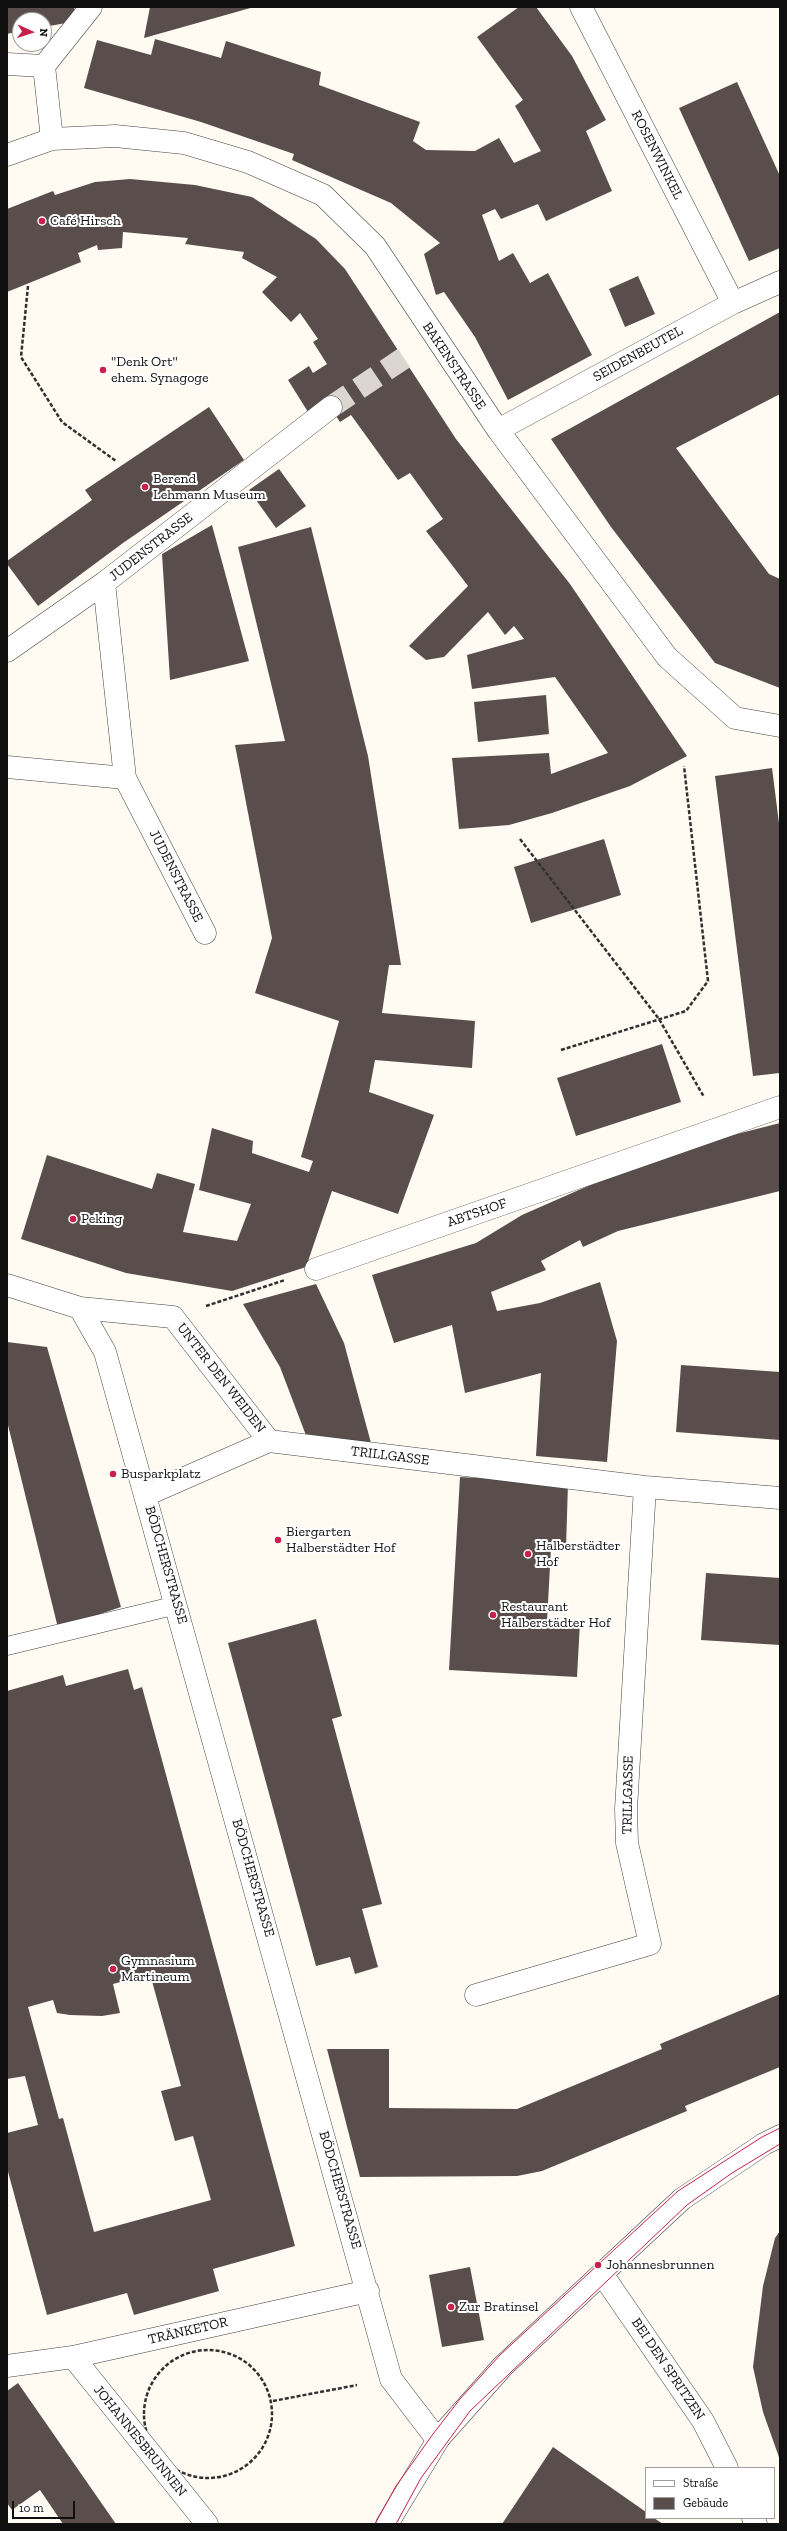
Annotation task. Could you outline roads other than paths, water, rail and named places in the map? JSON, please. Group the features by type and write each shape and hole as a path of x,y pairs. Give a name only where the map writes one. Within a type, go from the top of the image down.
{"street":[{"path":"52,139 44,66 91,7"},
{"name":"ROSENWINKEL","path":"581,7 733,303"},
{"path":"7,64 44,66"},
{"name":"BAKENSTRASSE","path":"7,155 52,139 115,136 184,143 248,162 323,195 375,246 498,430 667,656 735,718 780,726"},
{"name":"SEIDENBEUTEL","path":"498,430 733,303 780,282"},
{"name":"JUDENSTRASSE","path":"7,651 104,583 330,407"},
{"name":"JUDENSTRASSE","path":"104,583 125,778 205,933"},
{"path":"7,767 125,778"},
{"name":"ABTSHOF","path":"316,1269 780,1107"},
{"name":"UNTER DEN WEIDEN","path":"7,1285 80,1308 173,1317 269,1441"},
{"name":"BÖDCHERSTRASSE","path":"80,1308 105,1352 177,1605 368,2291 391,2379 433,2434 439,2438"},
{"path":"146,1495 269,1441"},
{"name":"TRILLGASSE","path":"269,1441 645,1487 780,1498"},
{"name":"TRILLGASSE","path":"476,1995 650,1944 627,1843 626,1809 645,1487"},
{"path":"387,2524 439,2438 503,2366 682,2199 758,2148 780,2136"},
{"name":"BEI DEN SPRITZEN","path":"602,2274 703,2421 726,2467"},
{"name":"TRÄNKETOR","path":"7,2366 73,2357 368,2291"},
{"name":"JOHANNESBRUNNEN","path":"73,2357 207,2524"}],"lane":[{"path":"7,1646 177,1605"}],"tunnel":[{"path":"331,407 404,358"}],"tram line":[{"path":"375,2524 396,2486 433,2434 460,2399 500,2355 678,2191 762,2137 780,2128"},
{"path":"396,2524 421,2478 470,2411 687,2205 732,2173 780,2144"}],"place":[{"name":"Café Hirsch","path":"42,221"},
{"name":"\"Denk Ort\" ehem. Synagoge","path":"103,370"},
{"name":"Berend Lehmann Museum","path":"145,487"},
{"name":"Peking","path":"73,1219"},
{"name":"Busparkplatz","path":"113,1474"},
{"name":"Biergarten Halberstädter Hof","path":"278,1540"},
{"name":"Halberstädter Hof","path":"528,1554"},
{"name":"Restaurant Halberstädter Hof","path":"493,1615"},
{"name":"Gymnasium Martineum","path":"113,1969"},
{"name":"Johannesbrunnen","path":"598,2265"},
{"name":"Zur Bratinsel","path":"451,2307"}]}
